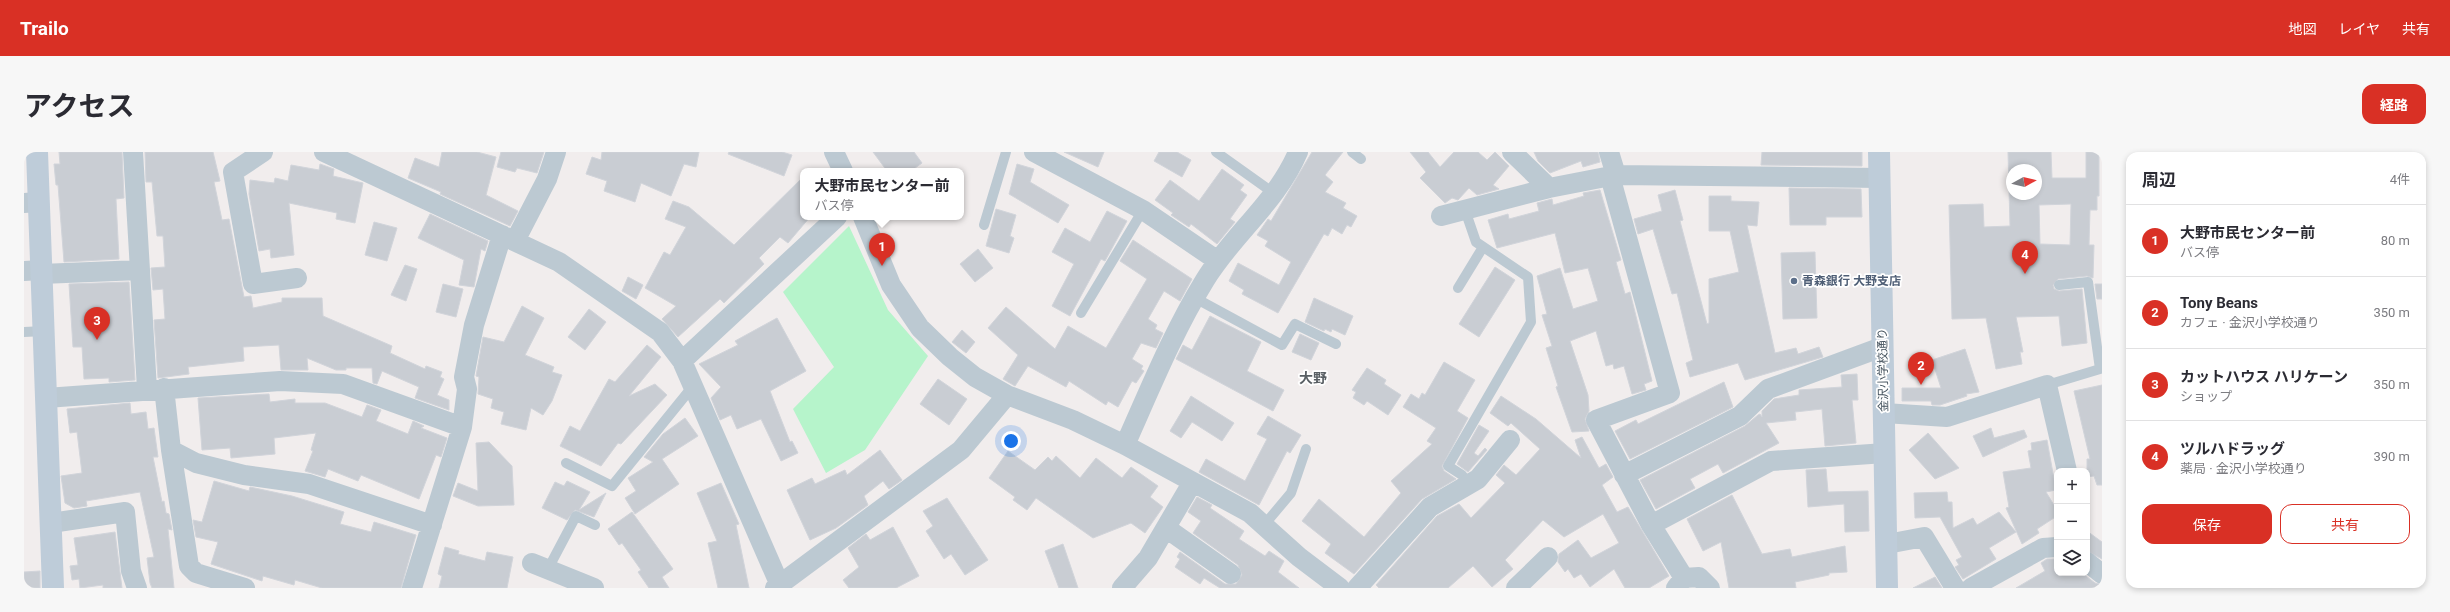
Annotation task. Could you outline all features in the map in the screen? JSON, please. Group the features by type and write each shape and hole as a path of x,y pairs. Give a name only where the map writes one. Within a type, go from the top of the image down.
{"street":[{"path":"37,152 30,203 36,271 34,332 46,398 53,588"},
{"path":"133,152 140,270 155,388 171,450 189,566 196,573 244,588"},
{"path":"263,152 233,172 253,284 296,278"},
{"path":"324,152 559,262 660,332 682,360 777,586 961,450 1007,395"},
{"path":"412,588 462,427 467,389 464,377 474,325 509,238 546,179 556,152"},
{"path":"834,152 842,168"},
{"path":"1034,152 1143,210 1218,261"},
{"path":"1125,445 1170,345 1195,298 1218,261 1275,194 1298,152"},
{"path":"1512,152 1549,188"},
{"path":"1609,152 1613,176 1670,393 1596,420 1680,583 1699,577 1710,588"},
{"name":"金沢小学校通り","path":"1879,152 1887,588"},
{"path":"1441,216 1549,188 1613,176 1880,178"},
{"path":"682,360 834,220"},
{"path":"864,220 891,285 920,328 950,357 975,377 1007,395 1073,420 1125,445 1192,483 1250,512 1265,524 1299,557 1340,588"},
{"path":"36,271 140,270"},
{"path":"1624,475 1740,416 1768,390 1882,347"},
{"path":"46,398 155,388 280,381 343,384 462,427"},
{"path":"1884,414 1947,417 2047,385 2066,468"},
{"path":"1357,588 1430,507 1478,479 1510,440"},
{"path":"171,450 196,463 244,474 309,484 432,525"},
{"path":"1651,525 1771,461 1885,453"},
{"path":"1122,588 1148,558 1192,483"},
{"path":"51,523 125,512 132,571 137,588"},
{"path":"1166,528 1232,574"},
{"path":"1887,544 1924,537 1955,588"},
{"path":"1971,588 2043,548 2054,547"},
{"path":"1516,588 1548,557"},
{"path":"2090,564 2102,574"},
{"path":"540,566 594,588"}],"lane":[{"path":"984,225 1006,152"},
{"path":"1216,152 1275,194"},
{"path":"1352,152 1361,158"},
{"path":"1081,313 1143,210"},
{"path":"1465,210 1476,242 1528,277 1531,322 1448,466 1462,475 1469,484"},
{"path":"1458,288 1483,247"},
{"path":"2047,385 2100,369 2088,282 2058,284"},
{"path":"1195,298 1282,345 1296,324 1336,344"},
{"path":"566,463 612,486 693,386"},
{"path":"1265,524 1291,493 1306,449"},
{"path":"540,566 576,516 595,525"}],"green space":[{"path":"849,226 888,310 928,356 865,450 826,473 793,409 834,367 783,292"}],"building":[{"path":"59,152 122,152 124,198 116,199 119,259 64,262 58,185 56,185 54,164 60,164"},
{"path":"145,152 213,152 220,181 214,182 222,220 229,219 244,297 251,296 253,308 282,302 282,298 322,298 323,316 392,346 390,353 425,369 426,366 442,372 440,377 444,379 437,395 449,400 449,410 415,398 419,387 382,371 377,384 373,383 372,368 346,368 346,370 336,370 307,358 308,370 281,370 279,345 243,347 244,361 188,367 189,374 158,378 154,320 165,319 163,289 153,290 151,268 165,267 163,236 157,236 152,182 146,182"},
{"path":"442,152 477,152 496,157 486,195 518,211 510,226 440,194 441,192 408,178 415,158 439,167"},
{"path":"501,152 544,152 537,173 517,168 515,172 497,167"},
{"path":"602,152 699,152 696,167 684,164 671,196 641,183 635,202 604,191 607,181 586,174 592,157 601,160"},
{"path":"729,152 782,152 792,155 784,176 728,154"},
{"path":"873,152 914,152 922,163 915,168 885,168"},
{"path":"1064,152 1104,152 1098,167"},
{"path":"1159,152 1177,152 1191,160 1182,177 1154,161"},
{"path":"1312,152 1343,152 1325,175 1333,182 1325,192 1346,203 1343,208 1357,216 1351,227 1347,225 1342,234 1332,228 1328,236 1324,234 1278,313 1242,294 1244,290 1229,281 1238,263 1279,285 1291,262 1265,246 1268,241 1257,235 1268,219 1271,221"},
{"path":"1410,152 1428,152 1440,167 1454,152 1478,152 1487,160 1495,152 1509,166 1493,185 1499,189 1477,195 1469,188 1458,200 1452,198 1445,203 1420,178 1426,172"},
{"path":"1534,152 1598,152 1600,162 1583,167 1581,161 1550,173 1538,161"},
{"path":"1762,152 1862,152 1862,166 1761,165"},
{"path":"2008,152 2051,152 2052,178 2086,178 2086,152 2099,152 2099,196 2097,196 2097,210 2090,210 2089,245 2094,245 2093,278 2087,276 2058,279 2053,285 2054,289 2059,291 2082,289 2087,343 2062,346 2059,316 2016,317 2023,352 2020,352 2022,364 1996,369 1986,318 1952,319 1949,205 1983,204 1984,227 2010,226 2009,200 2042,200 2042,164 2008,164","holes":["2071,204 2070,245 2040,244 2039,205"]},
{"path":"320,164 334,169 333,176 363,183 355,223 336,219 337,213 289,203 294,255 271,258 270,249 259,251 249,194 250,180 274,183 275,178 288,181 291,165 319,170"},
{"path":"1017,164 1034,169 1030,182 1069,205 1058,223 1009,194"},
{"path":"1222,169 1244,185 1240,190 1247,195 1230,219 1235,222 1217,244 1191,224 1189,227 1171,215 1173,213 1155,200 1170,180 1199,201"},
{"path":"800,180 800,220 807,220 788,243 780,237 759,258 764,264 724,303 720,299 678,337 662,319 676,306 645,288 664,252 670,255 686,227 665,219 673,201 689,207 734,245"},
{"path":"1789,188 1861,189 1862,217 1826,217 1826,225 1790,225"},
{"path":"1600,190 1621,260 1616,262 1625,294 1630,292 1652,381 1644,384 1646,390 1632,394 1624,366 1614,369 1613,364 1606,366 1596,331 1570,341 1588,395 1589,411 1585,419 1589,431 1572,432 1556,387 1558,386 1546,348 1552,346 1542,315 1547,314 1537,276 1560,268 1573,309 1598,301 1588,268 1565,273 1555,233 1497,248 1488,220 1508,214 1509,219 1539,211 1537,203 1552,199 1553,205 1584,196 1583,193"},
{"path":"1675,190 1683,220 1680,221 1707,324 1709,323 1709,279 1739,272 1730,231 1709,231 1709,196 1731,196 1731,201 1759,202 1757,226 1747,225 1775,353 1796,348 1798,354 1819,347 1823,357 1745,380 1738,363 1690,377 1686,363 1693,360 1677,293 1672,294 1653,229 1638,234 1634,219 1662,211 1658,195"},
{"path":"996,209 1016,215 1010,236 1014,238 1009,253 986,246"},
{"path":"1107,211 1127,221 1105,261 1101,259 1070,316 1052,306 1074,264 1052,252 1065,228 1090,242"},
{"path":"430,214 488,241 485,251 481,249 474,287 459,285 464,260 418,238"},
{"path":"374,222 397,228 387,261 365,255"},
{"path":"1133,240 1192,279 1180,301 1164,291 1148,319 1157,325 1155,329 1163,333 1156,348 1141,343 1132,359 1143,366 1141,369 1144,371 1136,383 1132,381 1118,407 1108,401 1106,405 1069,381 1066,387 1028,366 1015,386 1003,379 1018,355 988,328 1006,307 1055,349 1068,326 1106,348 1147,279 1120,261"},
{"path":"978,249 993,268 975,282 960,264"},
{"path":"1815,252 1817,318 1783,319 1781,253"},
{"path":"405,265 417,269 406,301 391,295"},
{"path":"1495,267 1515,280 1479,337 1459,324"},
{"path":"628,277 643,285 636,299 622,291"},
{"path":"129,282 135,380 109,382 109,378 84,379 82,347 73,347 69,284"},
{"path":"443,284 463,289 456,317 436,312"},
{"path":"2095,284 2102,284 2102,299 2097,299"},
{"path":"1314,298 1353,316 1345,335 1332,329 1331,332 1325,329 1324,331 1305,322"},
{"path":"522,306 544,318 525,355 554,367 552,372 562,375 552,401 543,415 531,408 526,430 501,424 504,412 491,408 493,399 478,394 479,377 476,376 483,337 504,342"},
{"path":"589,309 606,322 585,350 568,337"},
{"path":"1210,316 1261,342 1247,371 1284,390 1273,411 1176,359 1183,345 1192,350"},
{"path":"777,318 806,371 770,391 790,442 792,441 798,453 781,461 761,419 737,429 731,415 720,420 711,398 721,387 699,364 738,345 735,341"},
{"path":"962,330 975,342 966,353 952,342"},
{"path":"1300,334 1319,343 1311,360 1292,352"},
{"path":"647,345 661,357 629,396 655,384 667,395 621,444 618,443 601,466 560,446 570,426 580,431 609,379 615,382"},
{"path":"1965,349 1979,392 1966,394 1967,396 1940,405 1932,405 1931,401 1902,401 1902,388 1941,388 1932,360"},
{"path":"1444,362 1475,380 1457,411 1468,418 1442,466 1444,471 1456,479 1422,499 1354,574 1325,553 1331,544 1302,521 1319,499 1364,537 1401,493 1391,481 1432,444 1427,441 1436,428 1403,407 1411,394 1419,399 1422,393 1425,395"},
{"path":"1367,368 1386,380 1384,384 1401,395 1388,415 1367,401 1364,405 1353,398 1356,392 1352,390"},
{"path":"1857,374 1858,400 1852,400 1856,443 1825,446 1822,409 1795,412 1796,420 1766,423 1779,443 1723,473 1718,464 1690,479 1695,488 1656,509 1640,480 1745,426 1758,415 1760,414 1762,417 1762,411 1774,399 1799,395 1799,390 1842,387 1841,375"},
{"path":"938,379 967,399 949,425 920,404"},
{"path":"1724,382 1733,407 1630,459 1615,431 1636,420 1638,424"},
{"path":"2102,385 2102,485 2097,485 2094,476 2090,477 2090,468 2087,468 2087,459 2090,459 2074,391"},
{"path":"269,394 270,402 295,399 295,403 325,403 362,417 367,405 381,410 376,421 408,434 413,421 424,426 421,428 447,438 441,457 436,455 419,499 361,475 358,481 328,469 325,477 305,471 313,451 311,450 316,433 274,438 275,454 231,458 230,448 202,450 198,398"},
{"path":"1191,396 1234,423 1222,441 1192,422 1181,438 1170,431"},
{"path":"1501,396 1536,419 1581,458 1575,440 1582,437 1599,468 1606,464 1613,477 1602,485 1617,512 1628,507 1669,576 1649,588 1625,588 1614,569 1590,587 1581,574 1574,578 1568,569 1565,572 1558,562 1559,554 1578,540 1591,558 1619,543 1603,514 1564,537 1543,520 1505,560 1513,569 1492,587 1473,566 1448,588 1379,588 1376,585 1437,516 1459,504 1471,518 1505,483 1496,475 1504,465 1516,475 1540,449 1511,423 1508,426 1490,413"},
{"path":"130,403 131,414 146,412 148,429 154,428 158,457 153,457 162,502 164,501 166,513 169,514 172,530 168,529 174,588 152,588 150,583 147,558 154,557 140,492 86,501 87,506 74,508 65,503 61,476 82,473 77,432 70,433 67,409"},
{"path":"1268,416 1301,435 1290,453 1287,451 1259,505 1199,472 1206,459 1245,481 1267,439 1257,434"},
{"path":"685,418 698,436 662,459 679,484 635,514 625,498 636,491 628,478 653,462 644,457 663,434"},
{"path":"1479,425 1489,431 1474,453 1478,456 1485,448 1487,450 1468,472 1457,464"},
{"path":"1991,428 1994,438 2024,430 2027,437 1983,457 1973,436"},
{"path":"1928,433 1959,468 1935,479 1909,450"},
{"path":"2047,440 2054,479 2054,490 2046,492 2054,505 2054,518 2037,529 2039,533 2022,544 2006,508 2009,507 2003,472 2031,468 2028,451 2032,450 2031,443"},
{"path":"489,442 512,466 514,505 478,506 453,496 458,483 478,491 476,443"},
{"path":"880,450 902,480 889,489 883,481 864,496 868,505 836,528 810,540 787,490 812,478 815,484 845,470 847,475"},
{"path":"1008,451 1035,470 1048,457 1052,461 1056,456 1080,478 1096,458 1122,478 1131,467 1158,486 1150,497 1163,507 1145,533 1131,523 1093,538 1036,498 1027,510 1013,500 1015,497 989,478"},
{"path":"1826,469 1828,492 1868,491 1869,531 1845,532 1844,504 1808,507 1806,470"},
{"path":"214,481 249,491 250,487 292,496 344,512 340,524 371,532 374,522 416,535 401,588 322,588 295,580 294,585 263,576 262,581 211,564 218,542 196,537 193,520 202,522"},
{"path":"567,481 590,492 579,510 606,493 594,517 575,510 567,520 542,508 555,482 564,486"},
{"path":"721,483 739,524 736,525 749,588 718,588 708,543 717,541 697,493"},
{"path":"1947,492 1948,502 1952,502 1953,528 1973,518 1977,525 1999,512 2016,532 1989,548 1996,559 1963,579 1955,567 1959,565 1956,560 1962,557 1940,517 1915,518 1914,493"},
{"path":"1732,495 1762,554 1790,549 1792,557 1845,546 1847,572 1829,573 1829,575 1795,582 1796,588 1729,588 1721,542 1703,551 1687,519"},
{"path":"1197,497 1212,505 1210,508 1244,531 1239,539 1265,556 1269,551 1284,561 1278,572 1299,588 1220,588 1204,578 1200,584 1175,567 1180,559 1177,557 1180,552 1225,584 1236,584 1242,575 1238,565 1193,533 1201,521 1188,512"},
{"path":"947,498 988,560 965,575 951,554 944,559 926,531 933,526 923,511"},
{"path":"632,512 673,569 662,577 669,588 649,588 638,572 641,570 622,543 619,545 608,529"},
{"path":"893,527 919,576 896,588 849,588 843,580 859,567 848,548 866,534 870,540"},
{"path":"115,532 122,588 103,588 103,585 80,588 79,579 72,580 70,566 78,565 74,538"},
{"path":"2090,533 2102,542 2102,559 2090,553"},
{"path":"1063,544 1078,588 1059,588 1045,551"},
{"path":"445,547 459,551 458,554 485,561 487,552 513,557 507,588 439,588 442,576 438,574"},
{"path":"2047,559 2054,559 2054,576 2086,576 2095,583 2102,585 2102,588 2016,588 2045,571 2041,563"},
{"path":"40,571 40,588 24,588 24,572"},
{"path":"1935,577 1942,588 1913,588"}],"place":[{"name":"大野市民センター前","path":"882,266"},
{"name":"ツルハドラッグ","path":"2025,274"},
{"name":"青森銀行 大野支店","path":"1794,281"},
{"name":"カットハウス ハリケーン","path":"97,340"},
{"name":"Tony Beans","path":"1921,385"}],"district":[{"name":"大野","path":"1313,378"}]}
